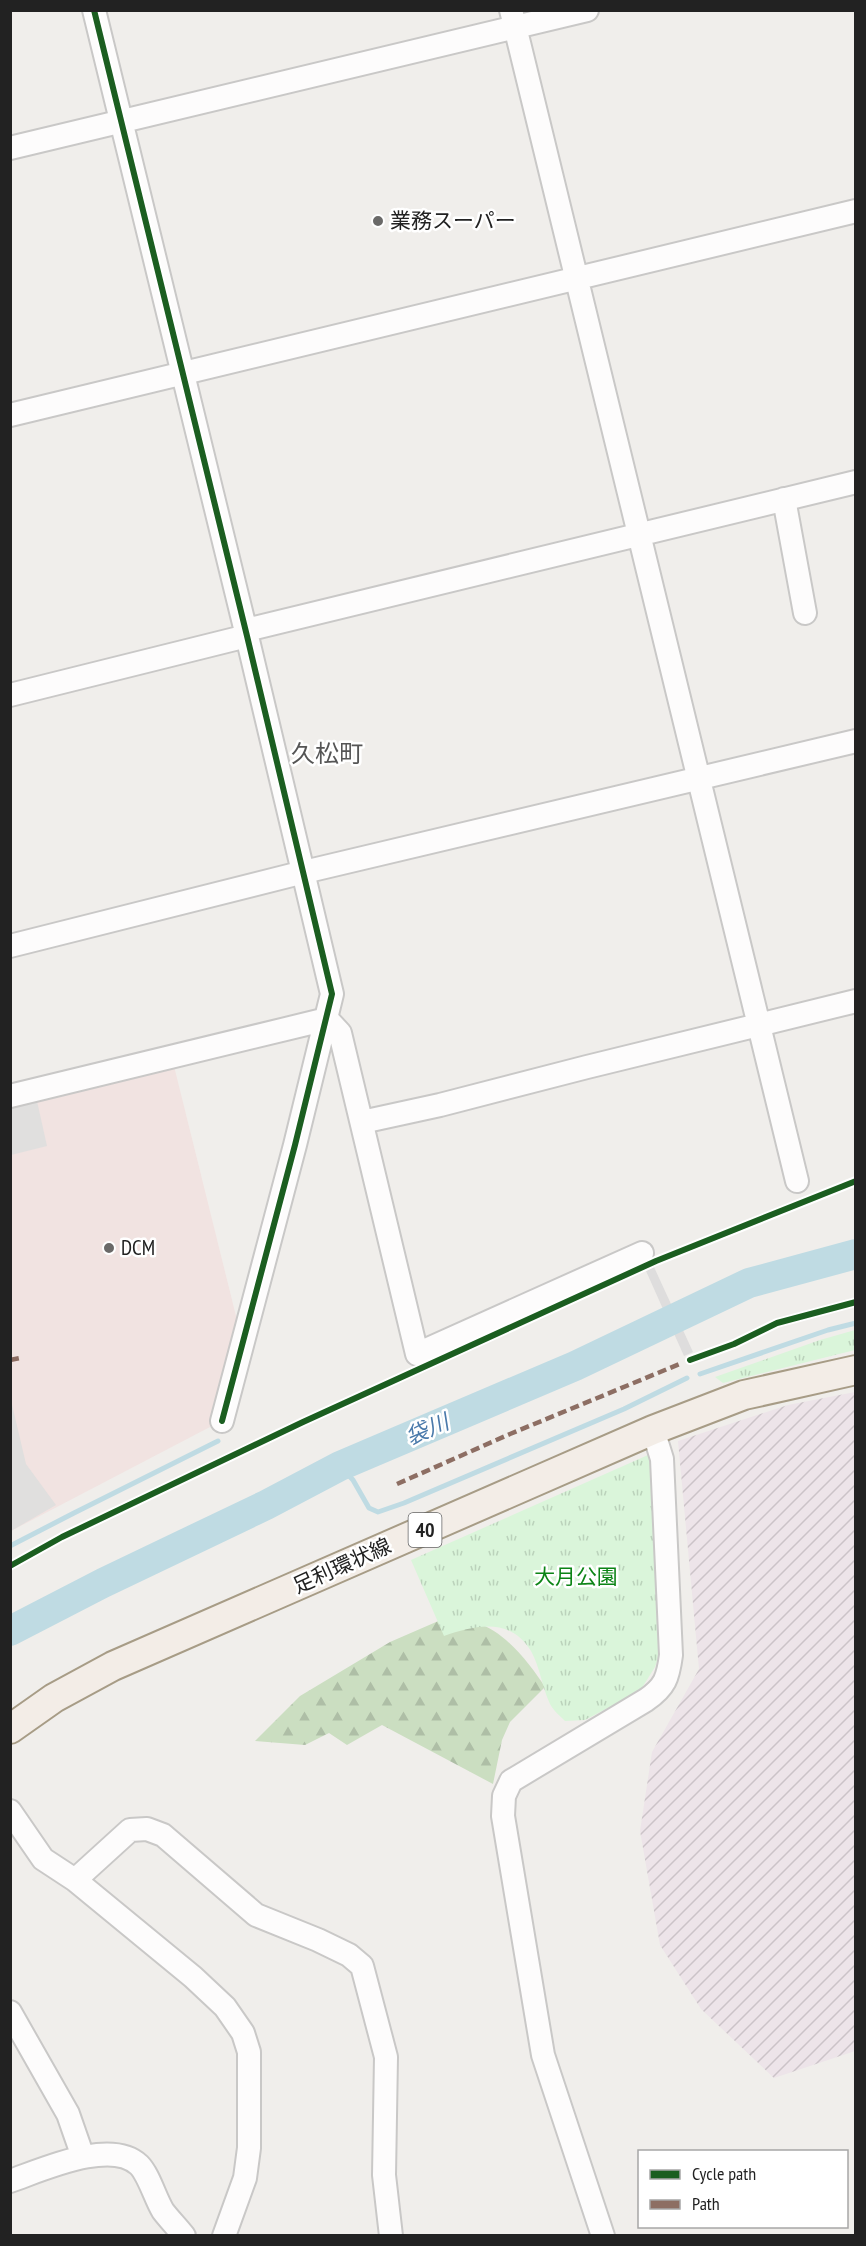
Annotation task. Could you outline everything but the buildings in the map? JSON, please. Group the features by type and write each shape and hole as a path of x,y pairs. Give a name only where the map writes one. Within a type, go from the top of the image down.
{"main road":[{"name":"足利環状線","path":"10,1729 54,1698 113,1666 653,1430 744,1395 855,1370"}],"street":[{"path":"94,10 332,994 222,1420"},
{"path":"10,148 121,122 513,19 588,10"},
{"path":"513,19 797,1181"},
{"path":"10,415 855,211"},
{"path":"10,695 638,534 855,482"},
{"path":"784,499 805,613"},
{"path":"10,946 304,872 855,741"},
{"path":"362,1122 440,1105 587,1066 855,1001"},
{"path":"10,1096 327,1019"},
{"path":"327,1019 340,1033 417,1354 642,1253"},
{"path":"603,2235 543,2055 503,1816 504,1796 511,1780 646,1700 658,1692 669,1675 671,1655 662,1460 653,1430"},
{"path":"10,1811 43,1859 75,1880 193,1977 225,2007 243,2034 249,2052 249,2148 245,2178 224,2235"},
{"path":"75,1880 130,1830 147,1829 163,1835 256,1915 318,1940 349,1955 362,1966 386,2057 384,2175 392,2235"},
{"path":"10,2012 68,2114 83,2157"},
{"path":"10,2181 83,2157 104,2154 128,2158 140,2166 163,2211 184,2235"}],"shaded area":[{"name":"DCM","path":"174,1066 237,1320 210,1427 11,1531 10,1108"},
{"path":"37,1101 47,1146 11,1155 10,1108"},
{"path":"855,1392 855,2051 774,2078 701,2009 660,1945 640,1831 652,1752 699,1669 678,1441 788,1405"},
{"path":"10,1396 26,1464 56,1505 11,1531"}],"green space":[{"path":"855,1330 855,1350 723,1383 715,1377 820,1340"},
{"name":"大月公園","path":"648,1455 655,1459 660,1578 659,1655 655,1667 640,1691 585,1720 565,1721 550,1704 537,1664 523,1640 503,1628 492,1627 468,1629 444,1636 411,1560"},
{"path":"443,1619 476,1623 496,1633 524,1658 545,1687 510,1722 502,1740 493,1784 382,1725 347,1745 329,1733 305,1745 255,1741 300,1696 390,1642"}],"pier":[{"path":"654,1267 693,1352 684,1356 646,1271"}],"waterway":[{"name":"袋川","path":"10,1631 340,1466 575,1366 749,1283 856,1254"},
{"path":"700,1374 828,1330 856,1323"},
{"path":"340,1466 353,1480 369,1508 378,1512 624,1409 687,1378"},
{"path":"10,1546 218,1441"}],"marked path":[{"path":"10,1360 20,1358"},
{"path":"397,1484 510,1434 682,1363"}],"cycle path":[{"path":"94,10 332,994 295,1145 222,1421"},
{"path":"10,1566 62,1537 303,1422 656,1261 856,1181"},
{"path":"690,1360 734,1344 777,1323 856,1302"}],"place":[{"name":"業務スーパー","path":"378,221"},
{"name":"DCM","path":"109,1248"}],"district":[{"name":"久松町","path":"327,754"}]}
